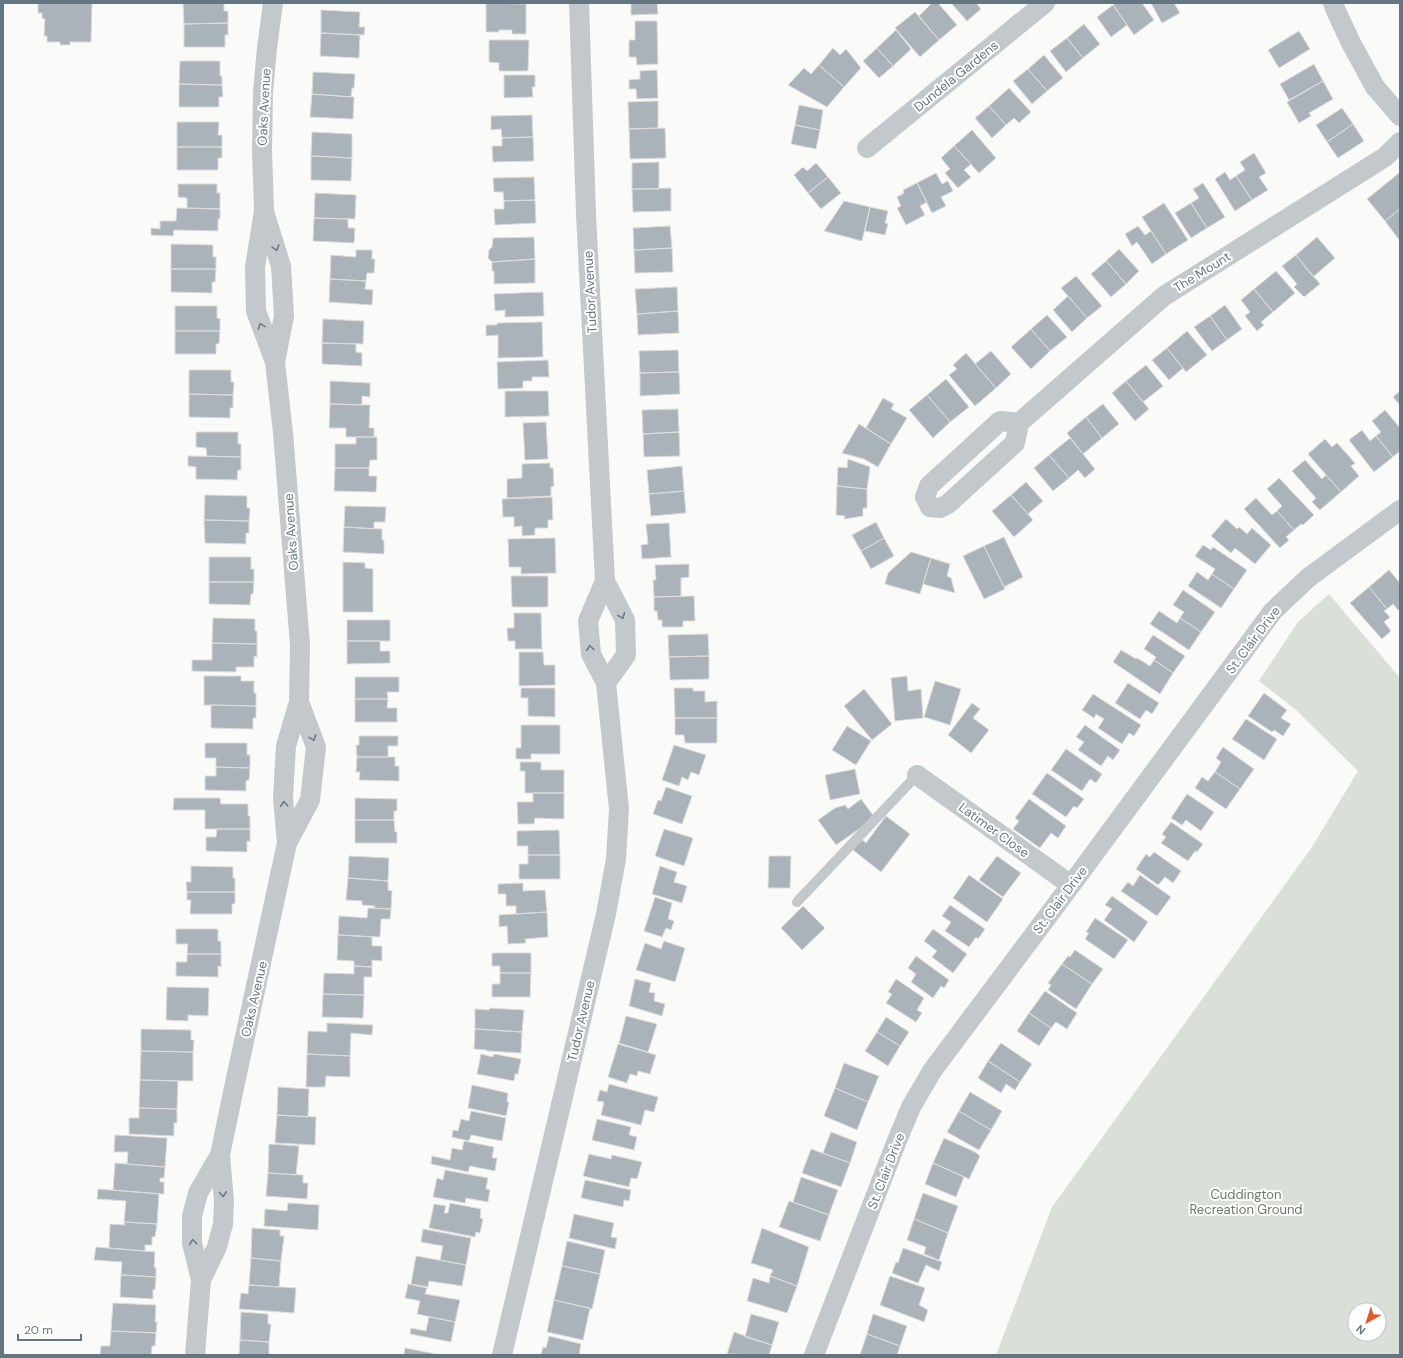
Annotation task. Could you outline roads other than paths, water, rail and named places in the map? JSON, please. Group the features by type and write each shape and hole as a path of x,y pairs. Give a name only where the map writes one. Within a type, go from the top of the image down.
{"street":[{"name":"Oaks Avenue","path":"273,3 263,92 262,150 264,211 255,267 256,311 275,362 284,433 300,645 299,702 286,746 283,798 287,843"},
{"name":"Tudor Avenue","path":"579,3 586,214 606,581 625,620 626,655 606,684"},
{"name":"Dundela Gardens","path":"867,148 1045,3"},
{"path":"1333,3 1354,49 1375,87 1400,116"},
{"name":"The Mount","path":"1019,423 1164,296 1385,157 1400,142"},
{"name":"Oaks Avenue","path":"264,211 281,266 284,316 275,362"},
{"path":"1000,421 1019,423 1015,443 948,504 940,508 930,507 924,497 929,486 1000,421"},
{"name":"St. Clair Drive","path":"814,1355 912,1107 932,1071 1072,885 1272,611 1308,578 1400,510"},
{"name":"Tudor Avenue","path":"502,1355 606,914 616,859 619,810 606,684 591,654 588,621 606,581"},
{"name":"Oaks Avenue","path":"201,1280 217,1247 223,1224 224,1201 220,1155 287,843 310,800 316,747 299,702"},
{"name":"Latimer Close","path":"917,775 1072,885"},
{"name":"Oaks Avenue","path":"196,1355 201,1280 192,1243 192,1216 198,1193 220,1155"}],"lane":[{"path":"798,902 917,775"}],"park label":[{"name":"Cuddington Recreation Ground","path":"1246,1202"}]}
